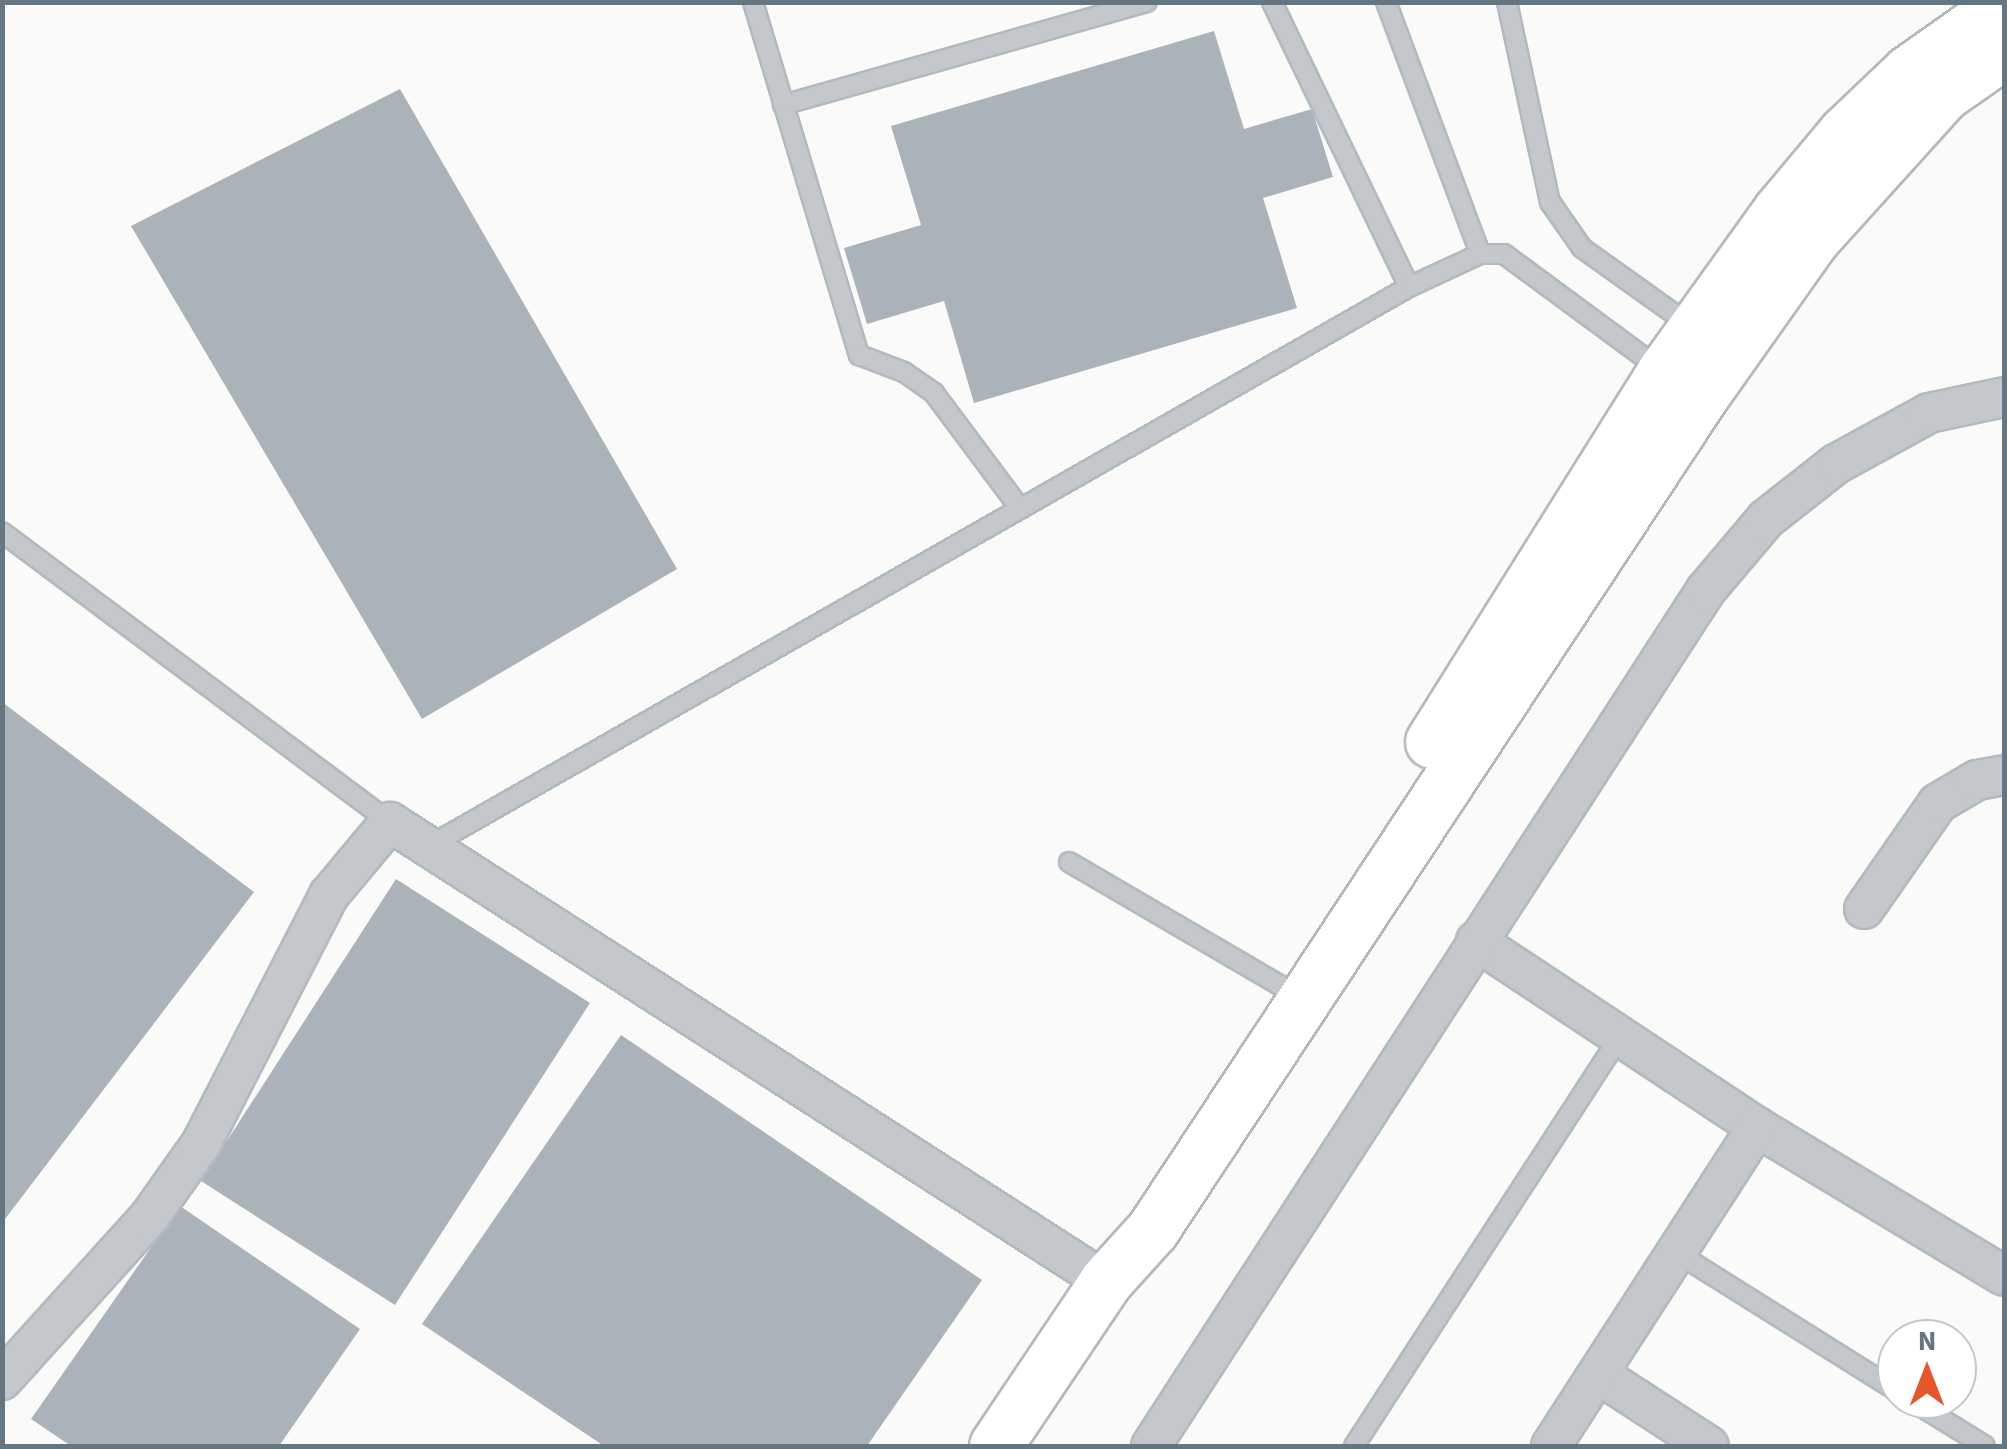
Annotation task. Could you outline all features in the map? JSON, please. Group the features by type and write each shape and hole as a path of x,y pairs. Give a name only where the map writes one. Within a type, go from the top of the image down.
{"street":[{"path":"996,1446 1106,1282 1133,1215 1292,993 1845,132 1909,72 2004,5"},
{"path":"1713,341 1813,240 1891,148 1944,94 2004,53"},
{"path":"1150,1446 1706,590 1766,519 1836,464 1929,413 2004,397"},
{"path":"1864,909 1938,803 1978,780 2004,775"},
{"path":"2,1380 150,1216 190,1159 329,895 390,822 1106,1282"},
{"path":"1476,941 1622,1034 1757,1128 2004,1276"},
{"path":"1551,1446 1757,1128"},
{"path":"1598,1374 1708,1446"}],"lane":[{"path":"754,2 858,356 904,372 934,394 1019,507"},
{"path":"783,104 1147,2"},
{"path":"1272,2 1409,287"},
{"path":"1386,2 1480,254"},
{"path":"1507,2 1550,202 1582,248 1713,341"},
{"path":"428,846 1409,287 1480,254 1504,254 1683,384"},
{"path":"2,532 390,822"},
{"path":"1069,862 1292,993"},
{"path":"1354,1446 1622,1034"},
{"path":"1677,1253 1877,1378"},
{"path":"1941,1419 1985,1446"}],"building":[{"path":"1214,31 1244,129 1312,109 1333,177 1263,198 1297,308 974,403 944,301 867,324 844,248 921,225 891,126"},
{"path":"400,89 677,569 422,719 131,226"},
{"path":"2,702 254,892 2,1223"},
{"path":"396,879 590,1003 395,1305 201,1181"},
{"path":"621,1035 982,1280 867,1446 604,1446 422,1324"},
{"path":"180,1206 360,1329 279,1446 71,1446 31,1419"}]}
